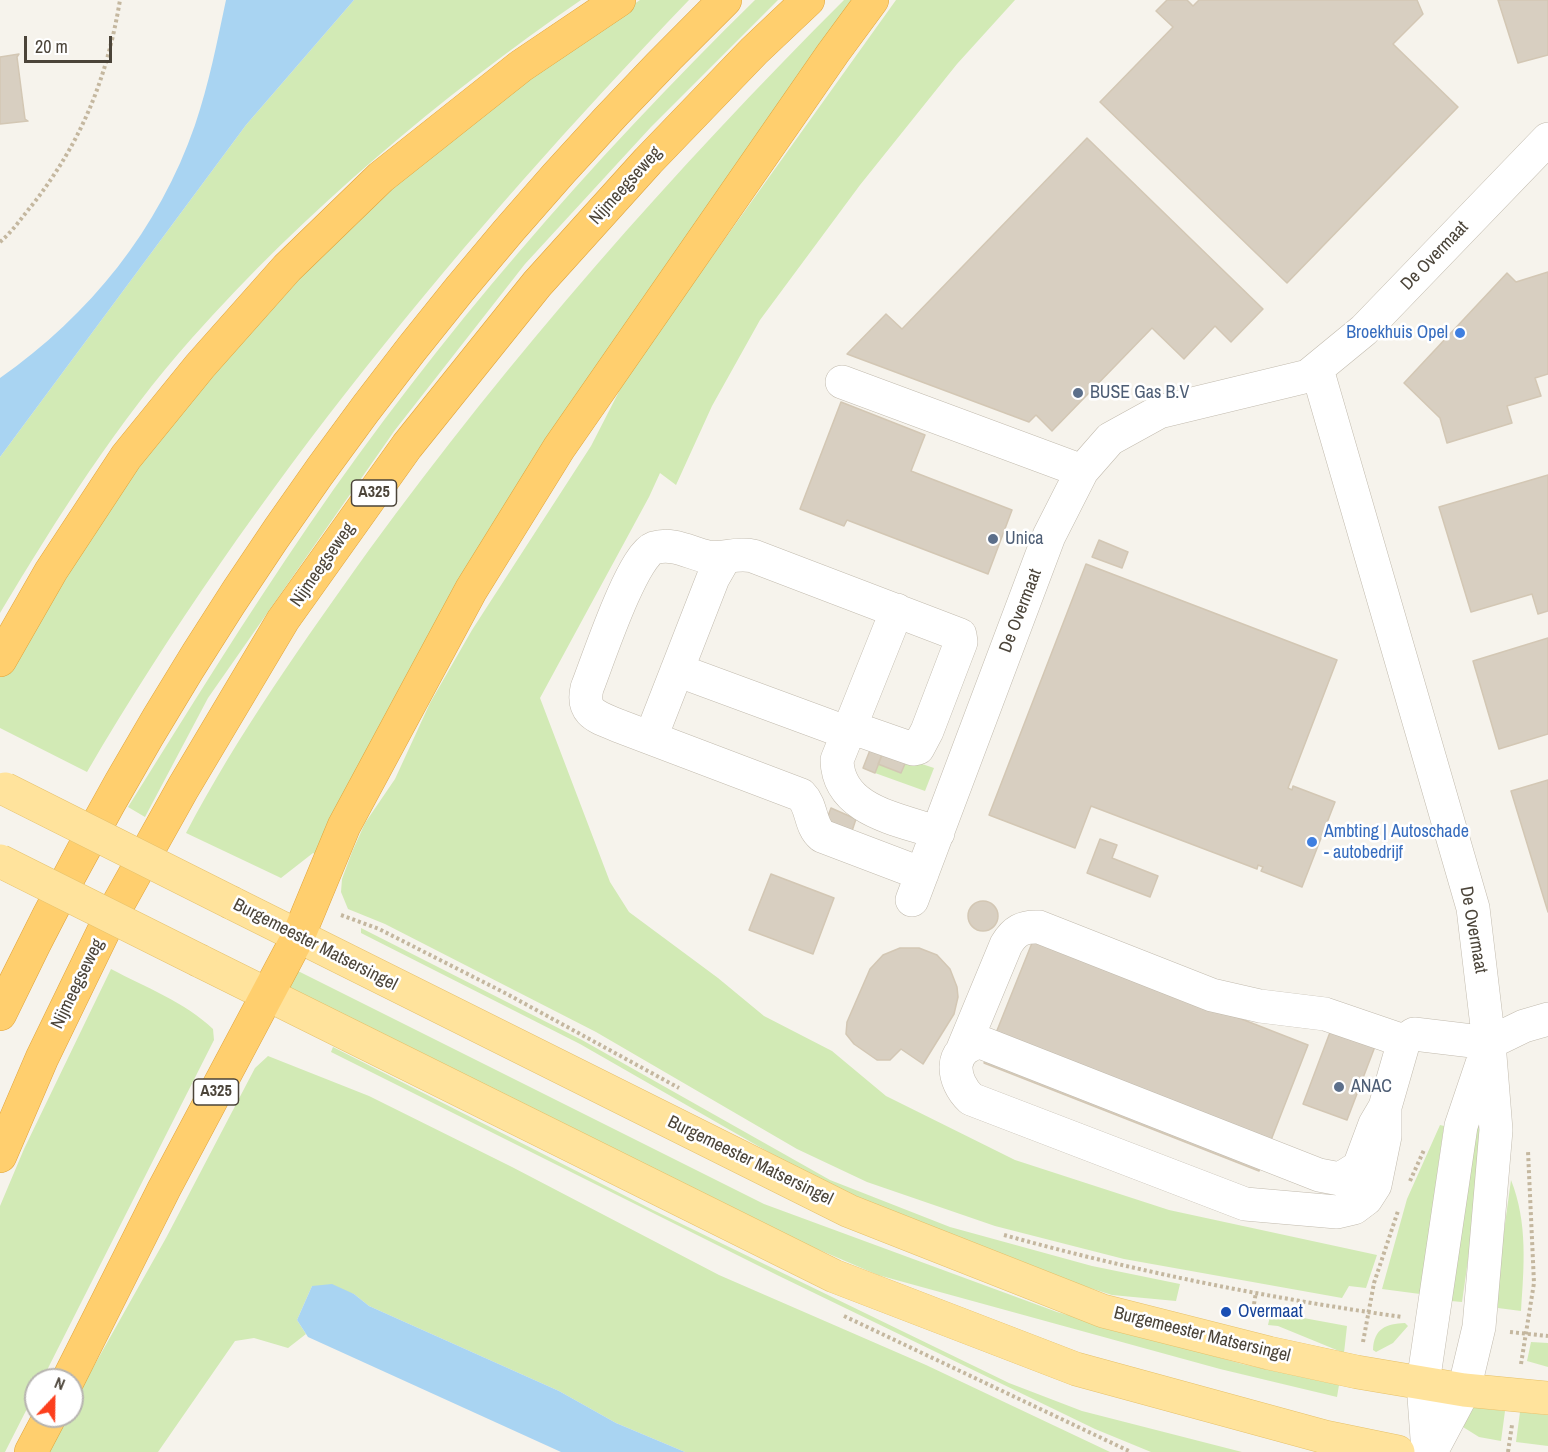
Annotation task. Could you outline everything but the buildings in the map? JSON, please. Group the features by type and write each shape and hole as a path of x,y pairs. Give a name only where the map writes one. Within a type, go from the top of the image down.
{"highway":[{"path":"0,660 51,571 126,457 200,366 286,268 381,177 521,66 619,0"},
{"path":"0,1014 37,937 140,748 196,654 318,473 430,325 534,199 645,78 725,0"},
{"name":"Nijmeegseweg","path":"0,1156 42,1058 107,924 183,788 283,620 407,446 537,284 648,161 754,51 808,0"},
{"name":"A325","path":"74,1368 164,1189 298,937 344,826 426,670 559,448 832,53 872,0"},
{"path":"31,1452 44,1428"}],"main road":[{"name":"Burgemeester Matsersingel","path":"3,788 849,1211 1103,1311 1269,1353 1358,1372 1464,1390 1548,1398"},
{"path":"0,861 834,1276 1076,1369 1325,1437 1398,1452"}],"street":[{"name":"De Overmaat","path":"651,737 801,795 807,801 814,827 822,836 917,887 1049,536 1082,471 1110,439 1160,412 1308,376 1364,330 1548,139"},
{"name":"De Overmaat","path":"1317,369 1473,908 1489,1043 1496,1130 1479,1327 1464,1390 1430,1452"},
{"path":"842,382 1082,471"},
{"path":"677,670 849,730 913,749 922,744 961,642 960,635 753,556 739,553 725,557 708,557 662,546 651,549 643,556 632,575 584,701 586,707 601,718 651,737 677,670 713,578 725,557"},
{"path":"897,610 837,760 837,770 845,790 852,798 873,810 938,833"},
{"path":"1385,1107 1385,1136 1375,1185 1366,1199 1354,1208 1337,1212 1245,1204 971,1100 960,1089 955,1077 962,1051 1010,938 1029,926 1039,927 1212,995 1260,1006 1325,1014 1404,1041"},
{"path":"962,1051 971,1044 980,1042 991,1045 1318,1175 1340,1179 1359,1167 1385,1107 1404,1041 1414,1034 1489,1043 1524,1026 1548,1019"},
{"name":"De Overmaat","path":"1430,1452 1423,1383 1461,1125 1489,1043"}],"path":[{"path":"0,242 38,197 75,142 103,74 113,41 120,0"},
{"name":"Burgemeester Matsersingel","path":"311,904 390,935 603,1044 687,1093"},
{"path":"1409,1182 1428,1140"},
{"path":"1508,1452 1534,1282 1528,1147"},
{"path":"1358,1372 1374,1283 1401,1204"},
{"path":"994,1233 1079,1256 1256,1292 1433,1321"},
{"path":"1251,1320 1256,1292"},
{"path":"1479,1327 1548,1336"}],"green space":[{"path":"354,0 581,0 477,76 376,157 328,200 236,291 165,370 114,436 66,506 0,613 0,457 246,125"},
{"path":"640,0 689,0 522,181 366,368 291,465 220,564 152,666 87,772 0,728 0,677 67,563 227,350 354,222 423,161 570,48"},
{"path":"755,0 778,0 651,127 525,264 395,430 208,698 145,817 128,807 217,665 309,525 410,385 519,252 576,187 634,123"},
{"path":"844,0 859,0 317,855 313,853 281,878 186,833 227,760 296,653 423,477 479,406 537,335 656,198 717,131"},
{"path":"896,0 1015,0 957,64 860,185 760,320 712,406 676,485 660,473 540,698 610,882 629,912 718,978 764,1016 832,1051 886,1096 1015,1160 1169,1210 1377,1255 1366,1288 1349,1286 1342,1298 1124,1259 995,1226 867,1182 797,1149 596,1032 385,924 348,909 341,892 342,879 365,823 395,779 430,703 472,630 591,446 628,374"},
{"path":"907,759 934,768 925,791 875,773 878,764 901,773"},
{"path":"361,928 582,1040 830,1180 950,1227 1092,1266 1180,1284 1176,1301 1112,1295 1043,1273 904,1219 805,1173 580,1044 361,933"},
{"path":"111,969 190,1011 213,1029 214,1040 48,1368 24,1368 24,1415 5,1452 0,1452 0,1206 24,1149"},
{"path":"298,971 764,1204 1057,1312 1242,1364 1339,1385 1337,1397 1220,1369 878,1275 768,1228 289,988"},
{"path":"333,1047 653,1210 1009,1383 1082,1411 1242,1452 1151,1452 1095,1429 779,1276 331,1052"},
{"path":"268,1056 369,1096 512,1167 719,1275 926,1365 1110,1452 685,1452 616,1423 559,1391 369,1306 354,1294 312,1286 297,1320 306,1334 288,1348 254,1338 235,1341 158,1452 45,1452 59,1428 84,1428 84,1384 166,1238 255,1068"},
{"path":"1481,1106 1479,1183 1462,1302 1451,1301 1476,1119"},
{"path":"1440,1125 1444,1126 1420,1294 1382,1289 1407,1199"},
{"path":"1511,1180 1520,1212 1524,1245 1521,1311 1498,1308 1497,1282"},
{"path":"1271,1312 1347,1326 1344,1353 1278,1326 1268,1325"},
{"path":"1405,1323 1408,1326 1393,1343 1376,1352 1373,1350 1376,1337 1382,1329"},
{"path":"1531,1342 1548,1343 1548,1367 1527,1361"},
{"path":"1465,1406 1505,1411 1501,1441 1479,1437 1463,1427"},
{"path":"1520,1412 1548,1415 1548,1446 1516,1442"}],"water":[{"path":"226,0 354,0 246,125 0,457 0,378 63,327 92,298 118,267 162,200 180,163 200,110"},
{"path":"332,1284 354,1294 369,1306 559,1391 616,1423 685,1452 561,1452 308,1337 297,1320 312,1286"}],"place":[{"name":"Broekhuis Opel","path":"1460,333"},
{"name":"BUSE Gas B.V","path":"1078,393"},
{"name":"Unica","path":"993,539"},
{"name":"Ambting | Autoschade - autobedrijf","path":"1312,842"},
{"name":"ANAC","path":"1339,1087"},
{"name":"Overmaat","path":"1226,1312"}]}
